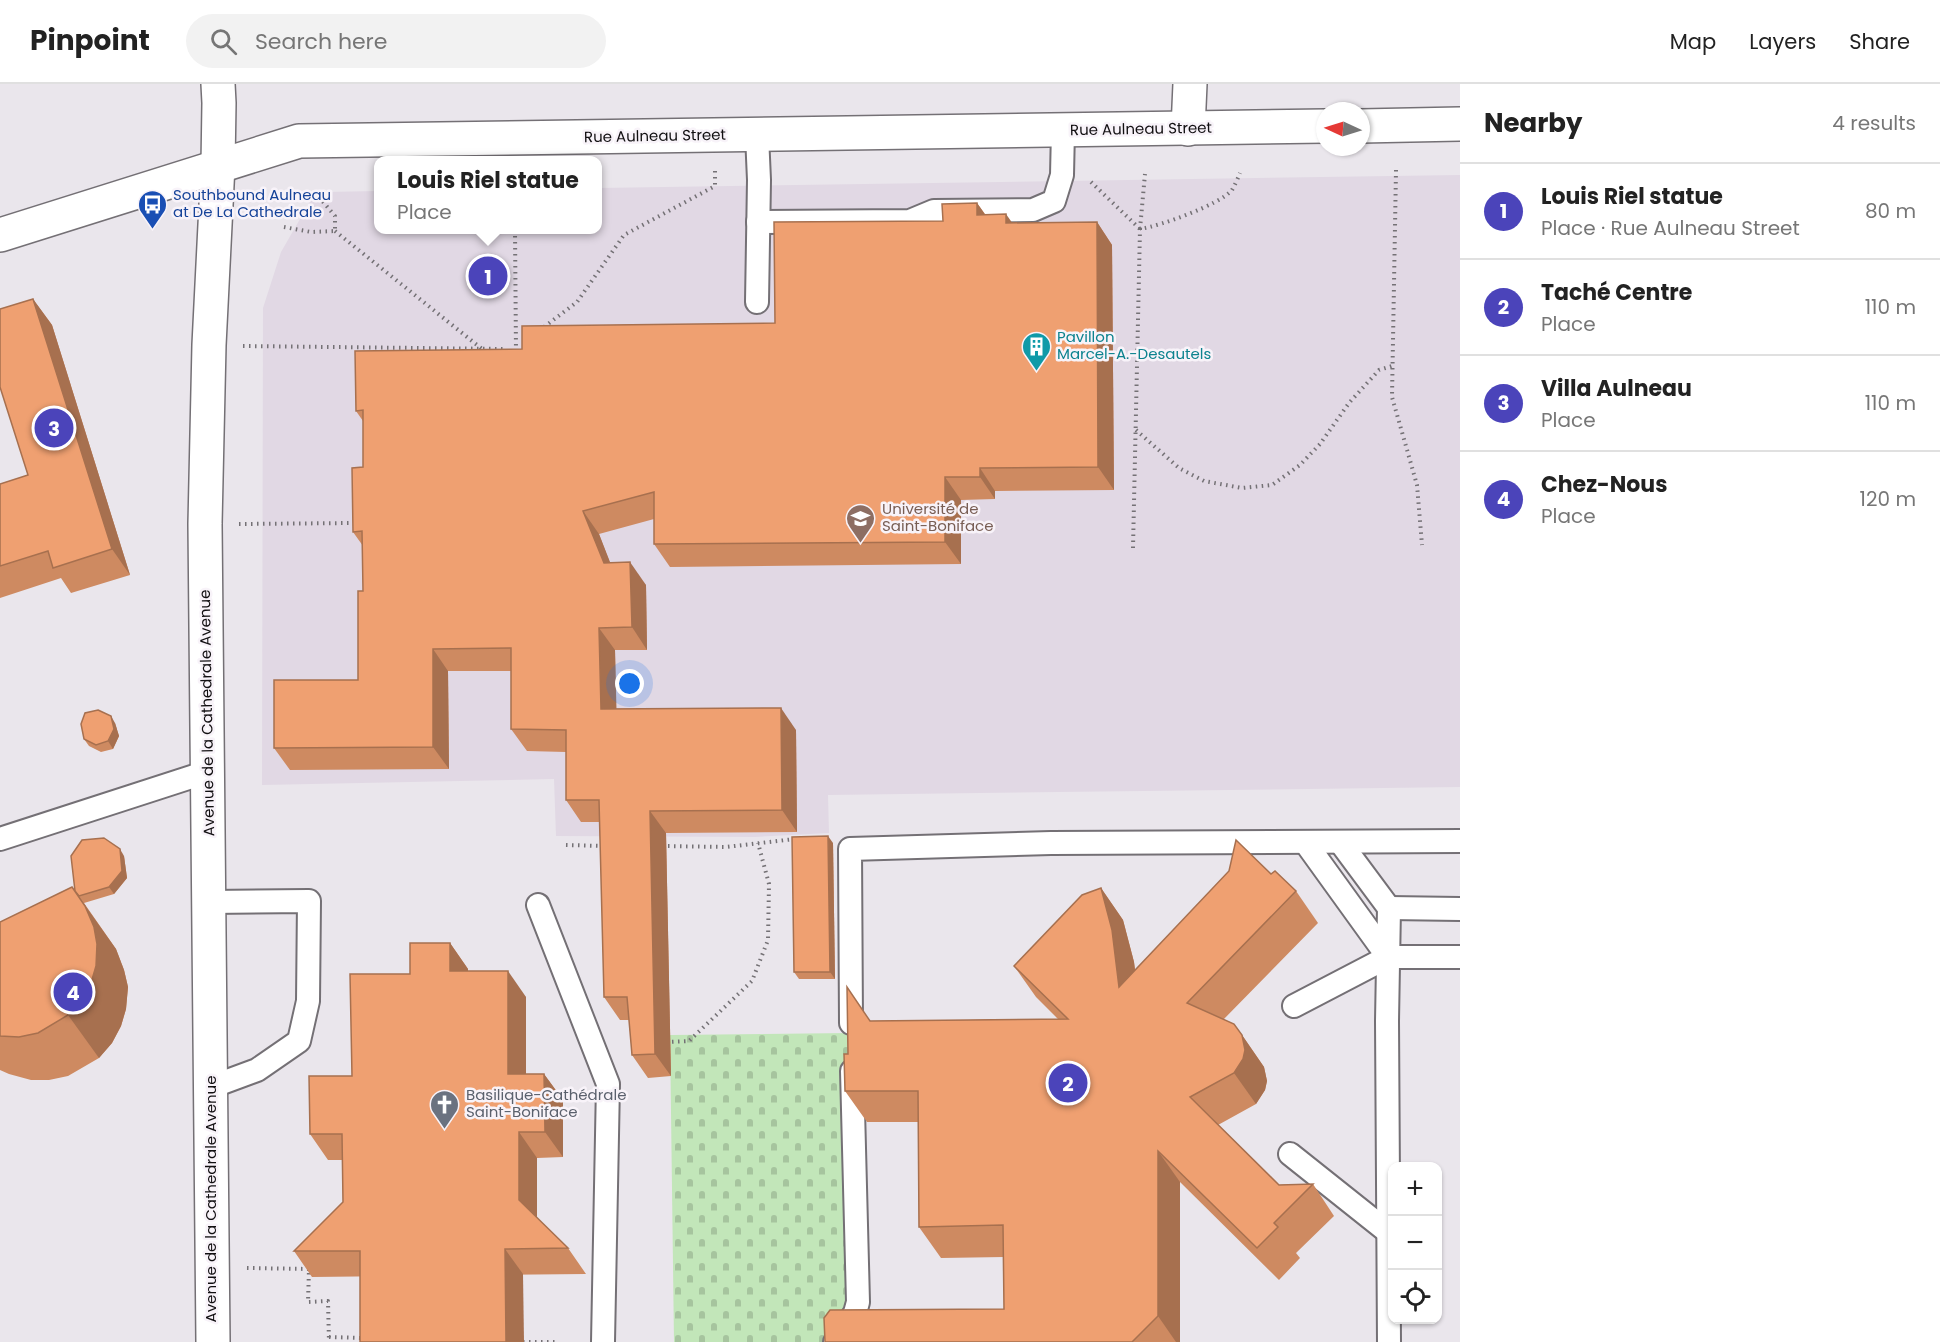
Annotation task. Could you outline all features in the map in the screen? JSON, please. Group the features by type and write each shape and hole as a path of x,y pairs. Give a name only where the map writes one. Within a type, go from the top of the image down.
{"street":[{"name":"Avenue de la Cathedrale Avenue","path":"213,1342 205,524 209,345 218,165 218,84"},
{"path":"1188,129 1190,84"},
{"path":"1370,126 1460,124"},
{"name":"Rue Aulneau Street","path":"0,235 299,141 1316,126"}],"lane":[{"path":"758,222 910,221 934,211 1033,210 1054,201 1062,175 1064,130"},
{"path":"757,135 757,302"},
{"path":"0,839 207,772"},
{"path":"836,1342 855,1313 858,1302 851,1033 850,849 1051,843 1460,841"},
{"path":"1305,842 1388,957"},
{"path":"1340,842 1389,908 1388,1216"},
{"path":"209,902 309,901 308,1001 299,1041 257,1070 210,1087"},
{"path":"538,905 608,1084 603,1342"},
{"path":"1389,908 1460,909"},
{"path":"1294,1006 1388,957 1460,957"},
{"path":"1290,1154 1388,1232"},
{"path":"1388,1270 1389,1342"}],"path":[{"path":"542,329 577,302 624,235 715,186 714,135"},
{"path":"1396,170 1392,396 1417,485 1422,545"},
{"path":"1140,230 1155,227 1214,202 1232,190 1240,172"},
{"path":"1133,548 1140,230 1145,174"},
{"path":"1084,175 1140,230"},
{"path":"313,190 335,216 335,231"},
{"path":"284,227 311,232 335,231 482,349"},
{"path":"515,234 516,361"},
{"path":"209,345 516,350 525,343"},
{"path":"1136,430 1179,468 1204,481 1242,488 1272,484 1300,465 1320,444 1349,403 1380,370 1392,366"},
{"path":"205,524 357,523"},
{"path":"657,846 726,847 802,838 830,838 850,849"},
{"path":"658,1042 689,1041 752,981 768,940 768,884 758,843"},
{"path":"566,845 611,846"},
{"path":"212,1268 309,1269 308,1302 328,1302 329,1339 374,1338"},
{"path":"523,1342 555,1342"}],"shaded area":[{"name":"Université de Saint-Boniface","path":"1460,175 1460,787 828,795 829,833 755,837 556,836 554,779 262,785 263,308 281,252 311,200 325,192 374,191 374,234 602,234 602,188"}],"green space":[{"path":"851,1033 858,1302 835,1342 674,1342 670,1035"}],"building":[{"path":"977,203 977,215 1006,214 1006,223 1097,222 1098,467 980,468 980,477 945,477 945,542 654,544 654,492 583,511 604,563 630,562 632,627 599,628 601,709 781,708 782,810 650,811 655,1054 632,1055 627,997 604,997 599,800 566,800 566,730 511,729 511,648 433,649 433,747 274,748 274,680 358,680 358,591 363,591 362,531 353,532 352,468 363,467 363,410 356,411 355,351 522,349 522,326 775,323 774,222 943,221 942,204"},
{"path":"33,299 112,549 53,568 48,551 0,566 0,484 28,475 0,387 0,309"},
{"path":"98,710 111,716 114,729 108,741 96,745 84,739 81,724 85,713"},
{"path":"828,836 830,972 794,972 792,837"},
{"path":"104,838 120,849 122,871 109,887 79,896 75,891 71,856 82,840"},
{"path":"1236,840 1271,874 1275,871 1296,891 1187,1003 1234,1024 1242,1035 1245,1050 1243,1059 1234,1073 1190,1097 1279,1185 1313,1184 1274,1223 1278,1227 1257,1248 1158,1151 1158,1316 1132,1342 825,1342 824,1318 830,1310 1004,1309 1003,1225 919,1227 918,1091 845,1091 844,1054 848,1054 847,987 870,1021 1068,1019 1014,966 1082,895 1101,888 1112,930 1119,987 1229,871"},
{"path":"72,887 85,906 94,927 97,944 96,966 91,983 82,999 68,1015 38,1033 19,1037 0,1036 0,922"},
{"name":"Basilique-Cathédrale Saint-Boniface","path":"410,943 450,943 450,971 508,971 508,1074 544,1074 545,1132 519,1132 519,1200 568,1248 505,1249 506,1342 360,1342 360,1251 294,1251 343,1202 342,1134 310,1134 309,1076 352,1076 350,974 410,974"}],"place":[{"name":"Southbound Aulneau at De La Cathedrale","path":"152,230"},
{"name":"Louis Riel statue","path":"488,276"},
{"name":"Pavillon Marcel-A.-Desautels","path":"1036,372"},
{"name":"Villa Aulneau","path":"54,428"},
{"name":"Université de Saint-Boniface","path":"861,544"},
{"name":"Chez-Nous","path":"73,992"},
{"name":"Taché Centre","path":"1068,1083"},
{"name":"Basilique-Cathédrale Saint-Boniface","path":"445,1130"}]}
